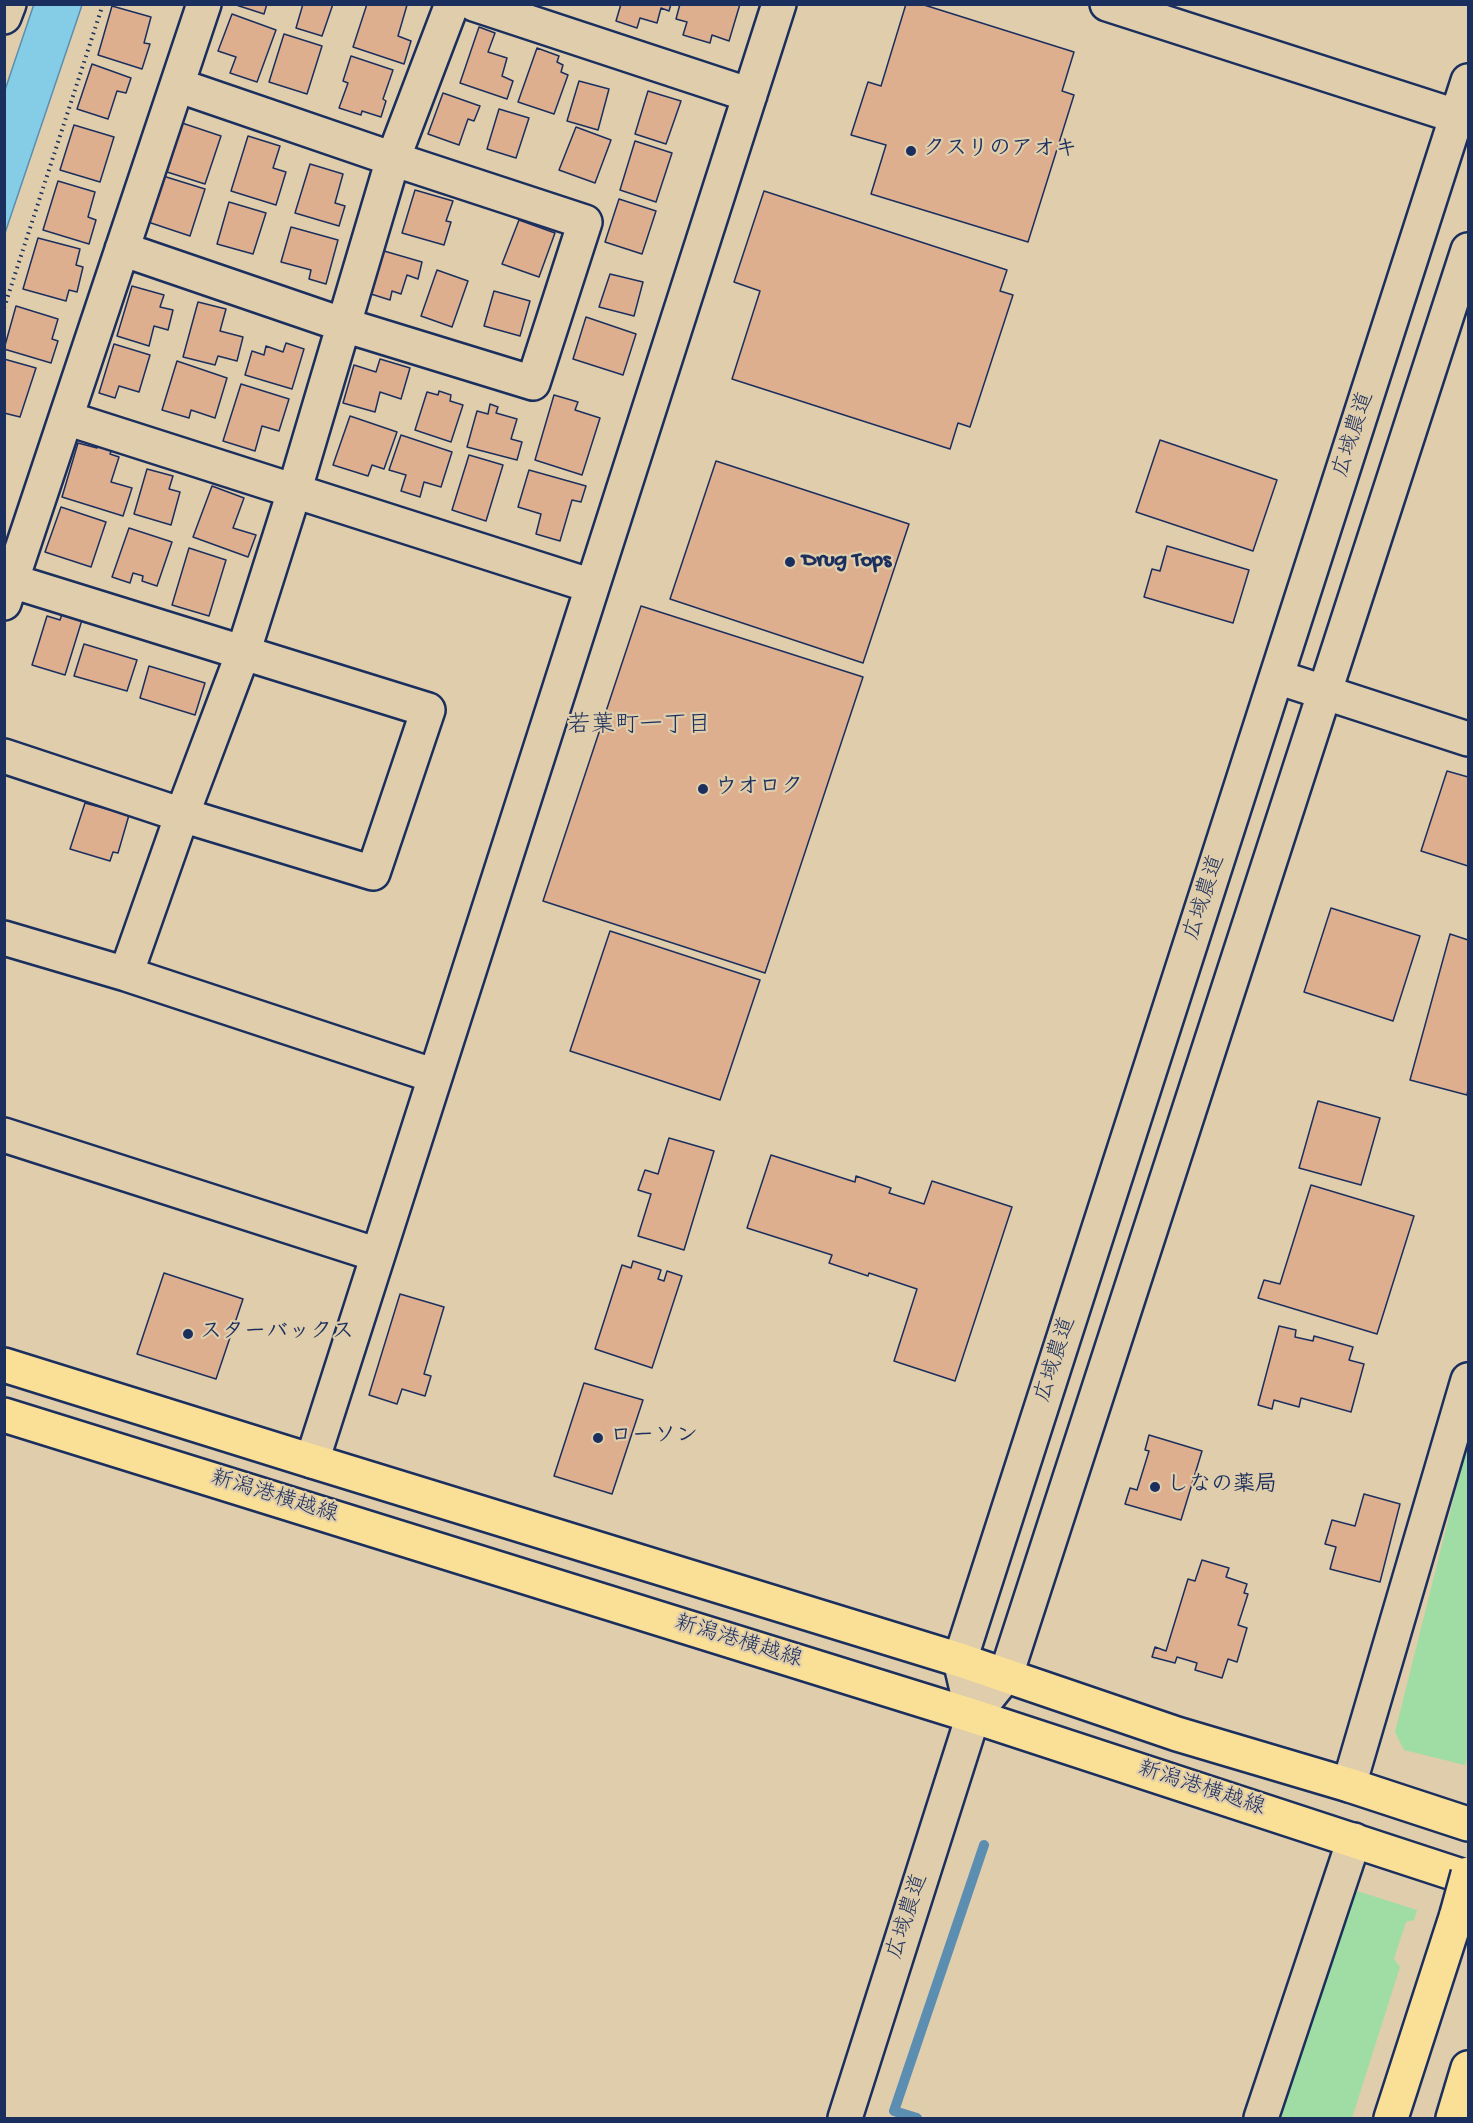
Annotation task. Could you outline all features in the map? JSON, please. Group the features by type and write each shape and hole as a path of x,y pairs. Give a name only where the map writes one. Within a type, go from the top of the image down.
{"main road":[{"name":"新潟港横越線","path":"4,1365 960,1660 1177,1734 1349,1785 1468,1824"},
{"name":"新潟港横越線","path":"4,1414 973,1716 1468,1876"},
{"path":"1391,2118 1468,1876"},
{"path":"1453,2118 1468,2068"}],"street":[{"path":"4,17 9,4"},
{"path":"4,756 182,815 373,873 428,710 243,653 8,592 18,521 66,418 204,4"},
{"path":"126,974 182,815 243,653 294,492 393,159 452,4"},
{"path":"474,4 750,95"},
{"path":"312,1461 779,4"},
{"path":"1107,4 1463,118"},
{"name":"広域農道","path":"960,1660 1277,677 1463,118 1468,81"},
{"path":"122,249 344,325 533,383 585,222 177,85"},
{"name":"広域農道","path":"845,2118 973,1716 1006,1675 1468,250"},
{"path":"66,418 592,586"},
{"path":"1277,677 1468,739"},
{"path":"4,938 126,974 435,1076"},
{"path":"4,1135 378,1255"},
{"path":"1349,1785 1468,1380"},
{"path":"960,1660 973,1716"},
{"path":"1261,2118 1353,1840"}],"path":[{"path":"4,308 103,4"}],"green space":[{"path":"1468,1441 1468,1753 1465,1765 1404,1750 1395,1732"},
{"path":"1354,1890 1417,1910 1414,1920 1406,1922 1394,1959 1400,1967 1352,2118 1279,2118"}],"water":[{"path":"34,4 82,5 5,233 5,90"}],"building":[{"path":"233,4 267,4 264,14"},
{"path":"303,4 333,4 322,36 296,28"},
{"path":"367,4 407,5 398,36 411,41 404,64 353,47"},
{"path":"621,4 671,4 669,11 661,8 657,23 640,18 637,28 616,21"},
{"path":"680,4 740,4 729,41 712,35 710,43 683,35 687,22 676,19"},
{"path":"906,4 921,4 1074,52 1062,91 1074,95 1028,242 871,194 886,145 851,135 868,82 881,86"},
{"path":"112,6 151,17 144,43 150,44 142,69 98,55"},
{"path":"232,14 276,30 257,82 230,73 236,57 218,51"},
{"path":"479,27 495,33 488,52 507,58 502,76 513,81 507,99 460,83"},
{"path":"284,34 322,46 307,94 269,82"},
{"path":"537,48 559,56 557,62 563,65 561,72 568,75 554,114 518,102"},
{"path":"351,56 393,70 383,99 386,101 381,117 362,111 361,115 339,108 348,83 343,81"},
{"path":"92,64 131,78 126,93 117,91 108,119 77,109"},
{"path":"579,81 609,89 598,130 567,121"},
{"path":"648,91 681,101 666,144 635,134"},
{"path":"443,93 480,106 474,121 468,119 459,145 428,134"},
{"path":"499,109 529,118 516,158 487,149"},
{"path":"182,123 221,136 205,184 167,172"},
{"path":"74,125 114,137 100,182 60,170"},
{"path":"576,127 611,140 595,183 559,170"},
{"path":"248,136 280,146 273,168 286,172 276,205 231,191"},
{"path":"635,141 672,153 656,202 620,190"},
{"path":"310,164 343,174 335,203 345,206 339,226 295,213"},
{"path":"163,176 205,189 190,236 148,222"},
{"path":"58,181 95,192 88,217 96,220 89,244 43,230"},
{"path":"415,190 453,201 446,221 451,222 444,245 402,233"},
{"path":"764,191 1007,270 1000,291 1013,295 970,427 958,423 950,449 732,379 760,291 734,282"},
{"path":"619,199 656,211 642,254 605,242"},
{"path":"229,202 266,213 253,254 217,244"},
{"path":"519,220 555,233 539,277 502,264"},
{"path":"291,227 338,240 326,284 309,279 311,270 281,262"},
{"path":"38,238 80,249 76,265 83,267 77,292 69,290 66,301 23,289"},
{"path":"384,251 422,262 418,279 407,275 401,294 392,291 390,300 371,294"},
{"path":"437,270 468,281 452,327 421,316"},
{"path":"610,274 643,282 634,316 599,307"},
{"path":"132,286 164,295 160,307 173,310 168,330 154,326 149,346 117,336"},
{"path":"494,291 530,301 520,336 484,326"},
{"path":"198,302 226,309 220,331 243,337 237,361 218,356 215,365 183,357"},
{"path":"16,306 58,319 52,339 58,341 51,363 4,349"},
{"path":"586,317 636,334 623,375 573,359"},
{"path":"286,343 304,349 292,389 245,375 252,351 264,355 266,346 283,352"},
{"path":"114,344 150,355 139,392 119,386 115,398 99,393"},
{"path":"4,359 36,368 20,417 4,413"},
{"path":"380,359 410,368 401,399 380,392 375,412 343,403 354,365 376,372"},
{"path":"177,361 227,378 215,418 191,410 189,418 162,410"},
{"path":"241,384 289,399 279,431 262,426 255,451 223,441"},
{"path":"439,391 451,395 450,401 463,405 451,442 415,430 427,392 438,395"},
{"path":"554,395 578,402 575,410 600,418 582,475 535,460"},
{"path":"490,404 498,407 496,413 517,419 511,439 522,442 517,460 467,447 477,411 488,414"},
{"path":"350,416 397,432 384,469 372,465 368,476 333,465"},
{"path":"401,435 452,452 441,487 424,482 420,497 401,491 406,475 389,470"},
{"path":"1160,440 1277,480 1253,551 1136,512"},
{"path":"78,443 97,448 98,444 112,449 110,454 119,457 111,482 132,488 123,516 62,497"},
{"path":"469,455 503,465 486,521 452,510"},
{"name":"Drug Tops","path":"716,461 909,524 863,663 670,599"},
{"path":"147,469 173,476 169,489 180,492 171,525 134,514"},
{"path":"529,470 586,486 581,502 572,500 560,541 536,534 541,514 518,507"},
{"path":"212,486 244,498 233,528 256,535 248,557 193,537"},
{"path":"61,507 106,522 91,567 45,552"},
{"path":"129,528 172,542 157,586 142,581 143,576 133,573 130,583 112,577"},
{"path":"1167,546 1249,570 1233,623 1144,597 1152,569 1160,571"},
{"path":"189,548 226,560 209,616 172,605"},
{"name":"ウオロク","path":"641,606 863,677 765,973 543,901"},
{"path":"62,614 82,620 65,675 32,665 47,616 60,620"},
{"path":"84,644 137,660 127,691 74,676"},
{"path":"149,666 205,683 195,715 140,698"},
{"path":"1447,771 1468,777 1468,866 1421,851"},
{"path":"85,803 129,815 118,853 113,852 110,861 70,849"},
{"path":"1331,908 1420,936 1393,1021 1304,992"},
{"path":"610,931 760,980 720,1100 570,1051"},
{"path":"1450,934 1468,940 1467,1095 1410,1080"},
{"path":"1318,1101 1380,1118 1361,1185 1299,1168"},
{"path":"669,1138 714,1151 684,1250 638,1236 651,1194 638,1190 645,1170 658,1174"},
{"path":"771,1155 855,1182 856,1176 891,1188 889,1193 924,1204 932,1181 1012,1207 955,1381 894,1361 917,1289 829,1263 832,1255 747,1228"},
{"path":"1311,1185 1414,1216 1377,1334 1258,1298 1264,1280 1280,1284"},
{"path":"633,1261 661,1270 658,1279 664,1281 667,1271 682,1276 652,1368 595,1349 622,1265 631,1268"},
{"name":"スターバックス","path":"164,1273 243,1299 216,1379 137,1354"},
{"path":"400,1294 444,1307 424,1374 431,1376 425,1396 402,1389 397,1404 369,1395"},
{"path":"1279,1326 1296,1330 1295,1337 1313,1341 1314,1336 1353,1347 1349,1360 1364,1364 1351,1412 1301,1398 1299,1407 1274,1400 1272,1409 1258,1405"},
{"name":"ローソン","path":"584,1383 643,1400 612,1494 554,1476"},
{"path":"1149,1435 1202,1451 1181,1520 1125,1504 1130,1488 1137,1490 1149,1451 1145,1450"},
{"path":"1364,1494 1400,1504 1380,1582 1330,1569 1336,1547 1325,1544 1332,1520 1355,1526"},
{"path":"1202,1560 1229,1568 1226,1577 1247,1584 1244,1593 1248,1594 1238,1625 1247,1628 1237,1662 1228,1659 1222,1678 1195,1670 1197,1663 1177,1657 1175,1663 1152,1657 1155,1647 1166,1651 1188,1579 1195,1581"}],"waterway":[{"path":"917,2118 894,2111 984,1845"}],"place":[{"name":"クスリのアオキ","path":"911,151"},
{"name":"Drug Tops","path":"790,562"},
{"name":"ウオロク","path":"703,789"},
{"name":"スターバックス","path":"188,1334"},
{"name":"ローソン","path":"598,1438"},
{"name":"しなの薬局","path":"1155,1487"}],"district":[{"name":"若葉町一丁目","path":"639,727"}]}
